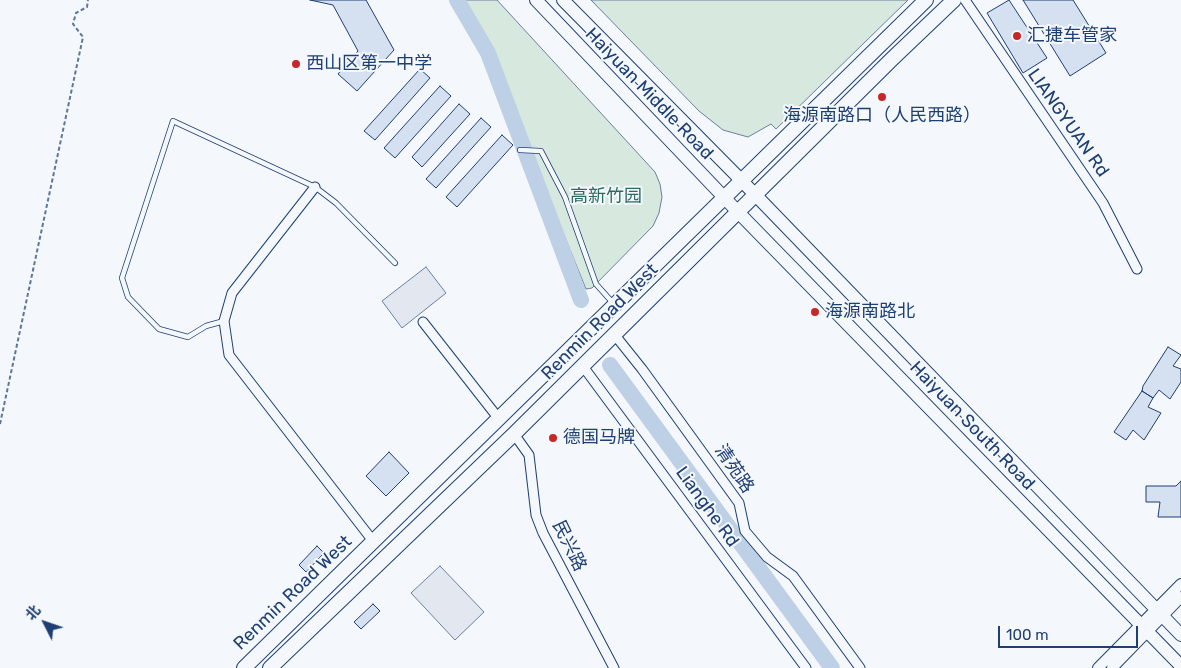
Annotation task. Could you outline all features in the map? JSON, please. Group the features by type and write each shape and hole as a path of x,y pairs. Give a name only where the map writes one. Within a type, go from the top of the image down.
{"main road":[{"name":"Haiyuan Middle Road","path":"536,0 738,212"},
{"name":"Haiyuan Middle Road","path":"563,0 755,195"},
{"name":"Renmin Road West","path":"244,668 926,0"},
{"name":"Renmin Road West","path":"270,668 514,434 892,59 954,0"},
{"name":"Haiyuan South Road","path":"755,195 1181,635"},
{"name":"Haiyuan South Road","path":"738,212 1181,666"}],"street":[{"name":"LIANGYUAN Rd","path":"965,0 1103,203 1137,269"},
{"path":"315,187 232,293 224,321 229,355 373,541"},
{"path":"424,322 499,419"},
{"name":"清苑路","path":"614,334 642,369 739,503 745,531 767,557 793,576 860,668"},
{"name":"Lianghe Rd","path":"582,365 806,668"},
{"name":"民兴路","path":"514,434 529,455 536,515 543,533 614,668"},
{"path":"1112,668 1160,612 1181,584"},
{"path":"1160,612 1181,597"},
{"path":"1098,668 1146,628"}],"lane":[{"path":"224,321 206,326 188,337 159,329 128,297 122,278 173,121 315,187 336,203 395,262"},
{"path":"520,150 541,151 565,197 596,284 614,304"}],"path":[{"path":"0,424 83,37 73,24 76,13 87,7 88,0"}],"green space":[{"name":"高新竹园","path":"461,0 497,0 655,172 660,184 662,197 659,213 653,226 592,288 586,289 487,46"},
{"path":"591,0 908,0 776,129 771,124 748,137 723,130 699,111"}],"shaded area":[{"path":"426,267 446,293 402,328 382,301"},
{"path":"440,566 484,612 455,640 411,593"}],"building":[{"path":"310,0 366,0 394,50 357,91 338,74 358,51 333,5"},
{"name":"汇捷车管家","path":"1009,0 1047,58 1023,73 987,13"},
{"path":"1023,0 1073,0 1106,53 1070,76"},
{"path":"420,69 430,78 375,140 364,131"},
{"path":"440,86 451,96 395,158 384,148"},
{"path":"459,104 470,114 422,167 412,157"},
{"path":"481,118 491,127 436,188 426,179"},
{"path":"502,135 513,145 457,207 446,197"},
{"path":"1168,347 1181,355 1173,366 1181,369 1181,382 1170,399 1159,390 1153,398 1142,391 1143,386"},
{"path":"1142,391 1153,398 1148,407 1161,413 1144,440 1133,430 1126,440 1114,432"},
{"path":"389,452 409,473 386,496 366,476"},
{"path":"1181,481 1181,517 1158,517 1160,502 1146,502 1146,486 1176,486"},
{"path":"317,546 324,553 306,572 299,565"},
{"path":"373,604 380,611 361,629 354,622"}],"waterway":[{"path":"457,0 488,53 581,300"},
{"path":"610,365 832,668"}],"place":[{"name":"汇捷车管家","path":"1017,36"},
{"name":"西山区第一中学","path":"296,64"},
{"name":"海源南路口（人民西路）","path":"882,97"},
{"name":"海源南路北","path":"815,312"},
{"name":"德国马牌","path":"553,438"}]}
